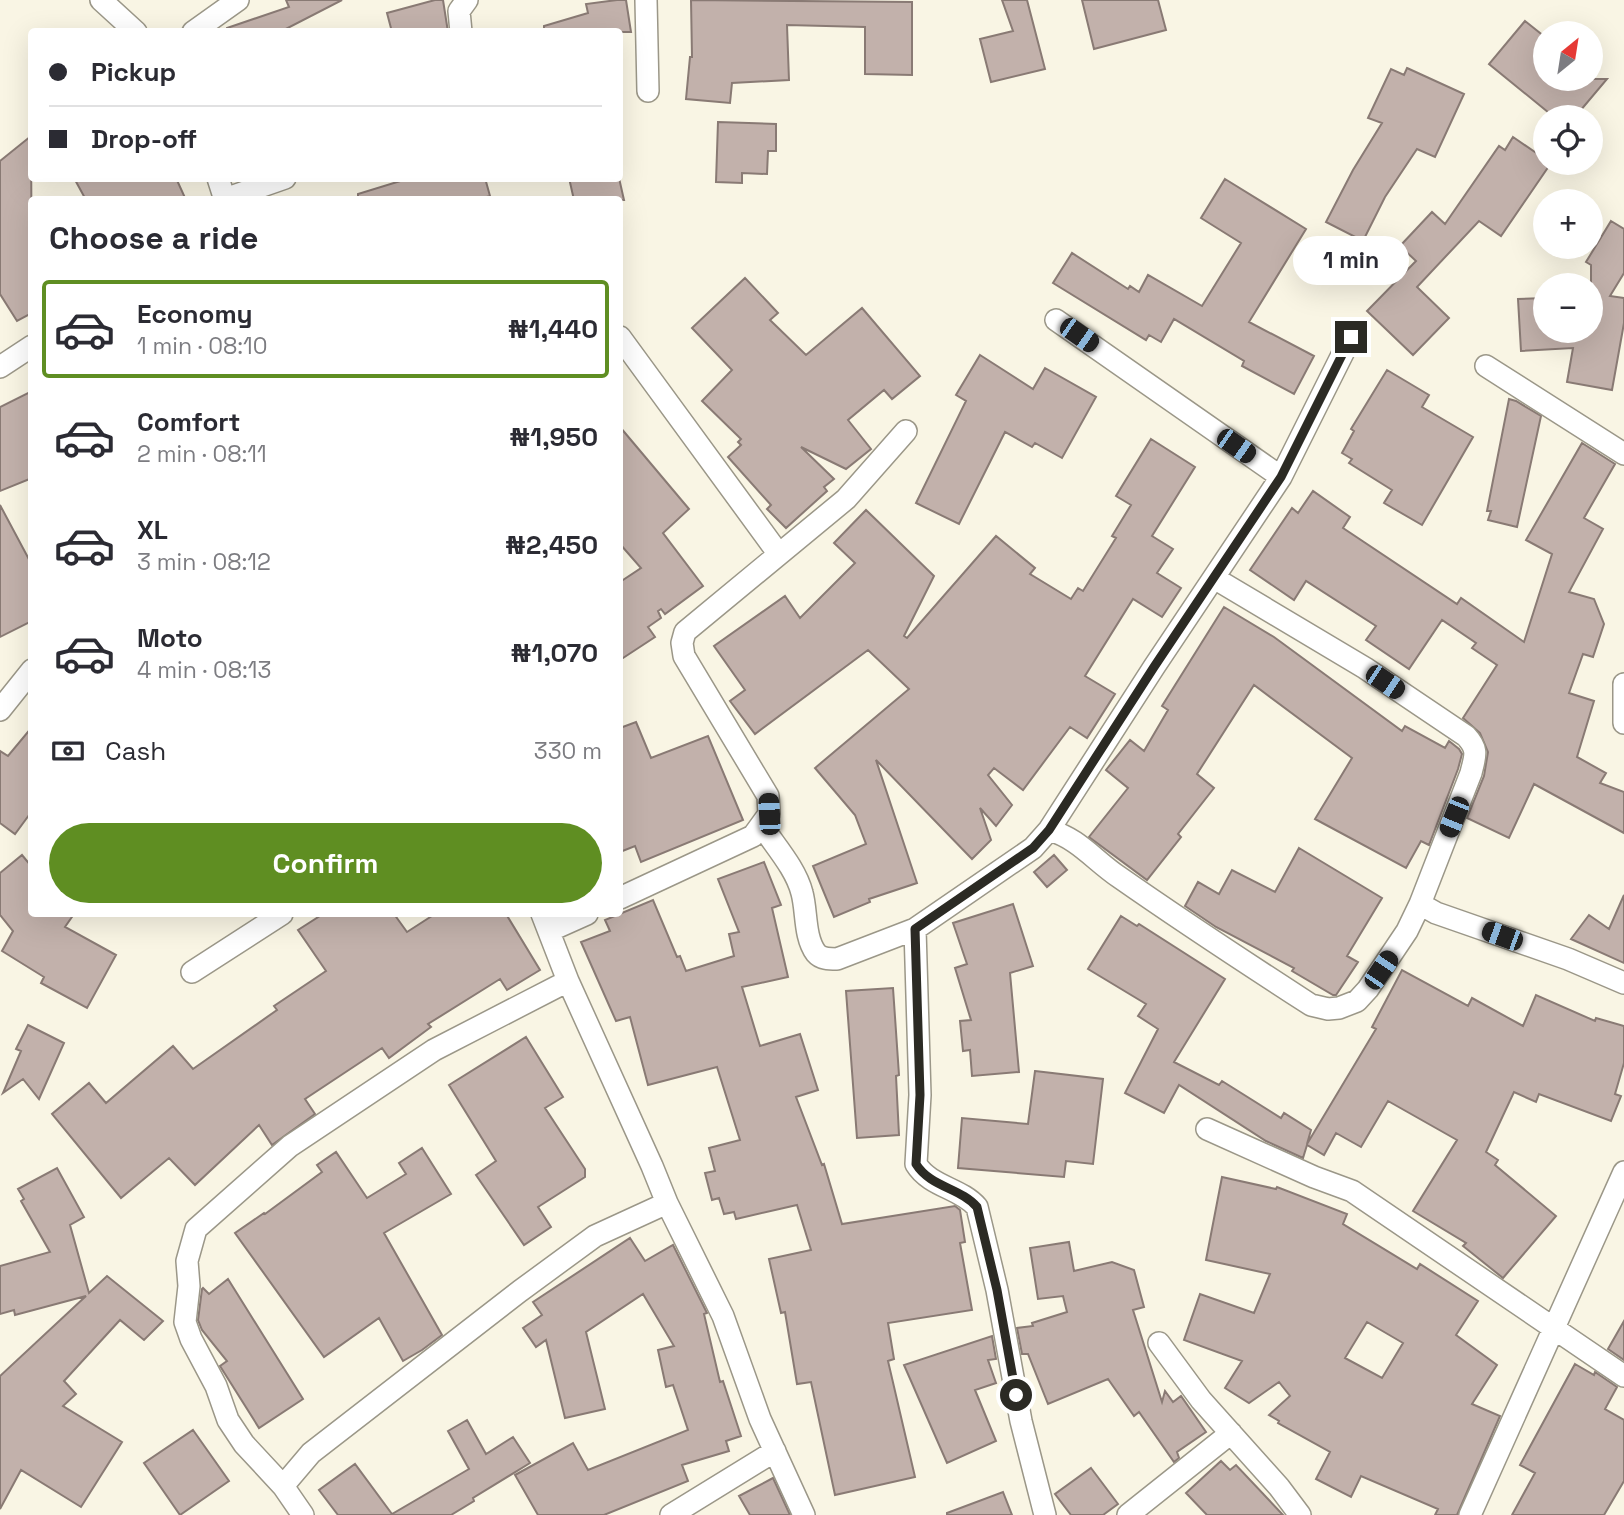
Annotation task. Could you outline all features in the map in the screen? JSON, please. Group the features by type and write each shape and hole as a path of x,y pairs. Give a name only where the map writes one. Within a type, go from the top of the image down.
{"street":[{"path":"101,0 131,28"},
{"path":"199,28 238,0"},
{"path":"461,28 460,11 467,0"},
{"path":"646,0 648,91"},
{"path":"234,196 274,182"},
{"path":"1056,320 1281,477"},
{"path":"758,831 776,847 802,891 811,941 817,954 837,959 915,929 1033,848 1049,830 1146,678 1281,477 1351,337"},
{"path":"623,341 778,553"},
{"path":"0,367 28,348"},
{"path":"1486,366 1624,454"},
{"path":"623,897 758,831 769,814 768,796 684,656 684,632 846,499 906,431"},
{"path":"1049,830 1076,842 1111,872 1311,1005 1328,1009 1357,1001 1407,931 1471,773 1475,756 1474,745 1466,736 1365,668 1214,578"},
{"path":"0,710 28,675"},
{"path":"1624,684 1624,723"},
{"path":"1420,904 1436,913 1568,959 1624,983"},
{"path":"192,972 277,917"},
{"path":"571,917 545,922 568,981 667,1203 723,1316 760,1419 804,1515"},
{"path":"915,929 920,1095 916,1164 930,1179 972,1201 977,1207 997,1290 1021,1421 1045,1515"},
{"path":"303,1515 283,1486 244,1444 228,1420 216,1386 188,1331 185,1322 189,1286 187,1261 196,1228 301,1138 434,1050 568,981"},
{"path":"1207,1129 1352,1191 1624,1376"},
{"path":"1470,1515 1624,1172"},
{"path":"283,1486 311,1453 530,1283 595,1236 667,1203"},
{"path":"1159,1343 1201,1400 1279,1487 1300,1515"},
{"path":"1128,1515 1231,1433"},
{"path":"671,1515 775,1451"}],"building":[{"path":"286,0 342,0 288,28 227,28 289,7"},
{"path":"443,0 447,28 391,28 387,13"},
{"path":"626,0 631,32 623,32 623,28 544,28 588,13 586,4"},
{"path":"691,0 912,2 912,75 865,74 865,27 787,25 789,80 732,83 730,103 686,99 692,57"},
{"path":"1002,0 1027,0 1045,69 991,82 980,39 1013,31"},
{"path":"1082,0 1158,0 1166,30 1094,49"},
{"path":"1525,21 1533,27 1533,91 1597,91 1585,105 1539,105 1489,64"},
{"path":"1407,68 1464,94 1435,157 1417,149 1385,197 1363,241 1326,222 1353,170 1382,123 1368,118 1391,69 1404,75"},
{"path":"718,122 776,124 776,151 768,151 767,174 742,173 742,183 716,182"},
{"path":"1513,137 1533,151 1533,175 1543,175 1501,236 1479,221 1417,287 1449,318 1413,355 1367,311 1416,261 1400,246 1432,212 1445,224 1499,146 1505,150"},
{"path":"28,138 28,182 31,182 31,196 28,196 28,315 17,321 0,294 0,161"},
{"path":"1225,179 1306,229 1249,322 1314,356 1294,394 1242,366 1244,361 1174,319 1161,342 1149,335 1146,340 1053,283 1072,253 1128,289 1130,286 1139,292 1148,275 1202,306 1241,243 1201,218"},
{"path":"76,182 178,182 184,196 84,196"},
{"path":"397,182 486,182 490,196 358,196"},
{"path":"570,182 620,182 624,200 623,196 573,196"},
{"path":"1611,221 1624,229 1624,273 1610,296 1624,298 1624,323 1612,390 1567,382 1573,348 1521,351 1518,299 1533,298 1533,343 1603,343 1603,273 1591,273 1591,265 1586,262 1588,259 1603,259 1603,234"},
{"path":"745,278 778,313 770,320 806,355 862,308 920,376 892,399 884,390 848,420 871,449 846,469 801,447 834,479 824,487 827,491 786,528 767,509 771,505 728,457 741,445 738,442 741,439 702,401 732,370 692,328"},
{"path":"980,355 1033,389 1045,368 1096,397 1062,458 1035,443 1032,447 1005,432 959,524 916,503 966,401 956,395"},
{"path":"1387,370 1429,395 1422,407 1473,437 1422,525 1384,503 1392,490 1349,463 1352,459 1342,453 1354,431 1351,429"},
{"path":"28,393 28,480 0,491 0,407"},
{"path":"1509,399 1541,416 1517,527 1488,520 1491,511 1487,511"},
{"path":"623,431 689,509 663,533 703,586 665,614 661,609 658,611 661,618 648,627 655,637 623,658 623,580 641,568 623,547"},
{"path":"1151,439 1195,467 1152,536 1173,549 1157,573 1181,588 1162,617 1133,599 1085,676 1115,694 1087,738 1070,727 1023,790 994,768 988,775 1012,805 996,826 980,808 991,840 972,859 876,760 917,883 869,899 870,902 834,917 813,866 866,844 855,815 815,768 909,689 868,650 755,734 730,701 745,690 714,646 785,596 800,618 855,563 834,543 866,510 934,576 904,636 907,638 996,536 1035,568 1030,574 1071,599 1078,588 1083,591 1116,538 1112,536 1131,505 1116,496"},
{"path":"1582,443 1615,464 1584,518 1603,529 1569,592 1594,599 1604,624 1593,657 1583,654 1569,693 1594,701 1577,757 1606,773 1600,783 1624,792 1624,833 1534,784 1509,838 1467,818 1484,776 1488,752 1480,733 1463,718 1497,665 1472,648 1476,643 1442,620 1409,669 1366,640 1376,626 1306,581 1294,600 1250,570 1292,508 1298,513 1313,491 1350,517 1343,528 1457,604 1461,598 1524,642 1552,554 1526,540"},
{"path":"0,505 28,558 28,623 0,637"},
{"path":"1224,607 1274,637 1402,731 1405,726 1445,748 1449,741 1459,749 1462,754 1458,769 1429,845 1421,841 1406,868 1315,819 1352,758 1254,685 1197,774 1214,788 1178,834 1181,837 1147,880 1089,837 1128,788 1106,770 1130,740 1144,751 1168,710 1162,706"},
{"path":"636,722 651,758 708,736 743,820 641,862 635,846 623,851 623,727"},
{"path":"28,732 28,816 15,834 0,823 0,751 8,756"},
{"path":"1299,848 1382,898 1347,956 1358,962 1336,995 1292,971 1294,968 1216,927 1185,906 1198,882 1219,894 1232,870 1275,892"},
{"path":"22,855 28,862 28,917 72,917 65,927 116,955 87,1008 41,983 44,977 2,951 13,931 0,915 0,873"},
{"path":"1054,855 1067,870 1047,887 1034,872"},
{"path":"764,862 781,905 772,908 788,977 742,987 760,1046 800,1034 818,1090 796,1097 822,1165 824,1164 842,1224 955,1206 960,1210 965,1242 960,1243 972,1310 888,1323 894,1359 888,1361 915,1477 835,1495 811,1382 797,1384 785,1312 781,1313 769,1259 811,1250 797,1205 736,1219 734,1212 724,1214 719,1198 712,1200 705,1173 715,1171 709,1148 740,1140 717,1067 648,1085 630,1017 616,1021 581,942 610,931 605,920 623,917 623,912 653,900 677,957 680,956 686,971 734,956 729,934 739,932 718,879"},
{"path":"1624,895 1624,963 1571,939 1589,915 1609,929"},
{"path":"1013,904 1033,966 1010,973 1019,1072 972,1076 970,1050 963,1051 960,1021 971,1020 955,968 967,964 953,923"},
{"path":"1121,916 1137,926 1139,924 1225,979 1174,1062 1219,1085 1222,1081 1281,1118 1284,1113 1311,1130 1307,1144 1376,1029 1372,1027 1402,970 1468,1006 1472,998 1523,1026 1536,995 1595,1021 1596,1018 1624,1026 1624,1063 1615,1094 1621,1096 1611,1121 1539,1094 1536,1102 1514,1092 1486,1152 1498,1160 1495,1165 1556,1216 1503,1278 1463,1246 1466,1243 1413,1211 1457,1140 1388,1101 1361,1147 1336,1133 1324,1155 1307,1145 1303,1158 1266,1141 1179,1085 1164,1113 1125,1093 1158,1029 1138,1016 1146,1004 1088,969"},
{"path":"318,917 396,917 407,932 430,917 508,917 540,970 507,990 500,979 428,1024 431,1027 389,1058 382,1048 305,1099 315,1114 272,1145 259,1125 195,1185 169,1158 121,1198 52,1114 89,1083 106,1103 173,1046 193,1069 277,1010 274,1006 326,971 298,930"},
{"path":"893,988 899,1075 896,1076 899,1135 857,1138 846,991"},
{"path":"28,1025 64,1043 39,1099 23,1079 3,1093 21,1051 16,1049"},
{"path":"526,1037 563,1097 545,1108 585,1169 585,1177 538,1207 551,1227 524,1245 476,1175 496,1161 449,1085"},
{"path":"1035,1071 1103,1079 1093,1164 1066,1161 1064,1177 958,1168 962,1118 1028,1124"},
{"path":"422,1148 451,1194 384,1233 442,1335 403,1361 379,1318 324,1357 235,1233 322,1172 317,1165 336,1152 367,1198 406,1174 399,1163"},
{"path":"57,1168 84,1217 70,1225 89,1293 107,1276 163,1321 144,1340 120,1320 64,1381 76,1394 63,1406 122,1442 81,1507 21,1470 0,1509 0,1376 86,1296 15,1315 14,1310 0,1314 0,1266 50,1252 21,1201 24,1199 18,1189"},
{"path":"1222,1177 1276,1189 1277,1187 1347,1214 1343,1224 1417,1269 1420,1264 1478,1301 1456,1335 1497,1365 1472,1404 1500,1416 1457,1515 1435,1515 1438,1509 1361,1476 1351,1497 1316,1479 1330,1452 1278,1423 1279,1421 1269,1415 1290,1396 1279,1382 1249,1403 1225,1388 1242,1361 1184,1340 1200,1294 1254,1313 1270,1274 1206,1260","holes":["1367,1322 1403,1343 1382,1378 1345,1358"]},
{"path":"630,1238 645,1261 673,1245 707,1313 704,1314 720,1382 723,1381 741,1436 726,1441 729,1451 682,1465 688,1481 604,1515 538,1515 515,1475 573,1443 588,1470 688,1430 673,1385 666,1387 658,1350 674,1346 643,1294 586,1332 605,1409 565,1418 546,1340 536,1347 523,1328 542,1315 533,1302"},
{"path":"1069,1242 1074,1271 1112,1262 1134,1270 1144,1307 1133,1310 1162,1402 1165,1391 1173,1402 1181,1396 1206,1432 1177,1452 1179,1458 1174,1462 1139,1412 1134,1416 1108,1379 1048,1404 1028,1354 1022,1354 1017,1328 1033,1326 1032,1323 1067,1312 1063,1296 1038,1299 1030,1248"},
{"path":"228,1279 303,1399 259,1428 220,1366 227,1361 202,1330 198,1320 202,1289 209,1294"},
{"path":"1624,1321 1624,1360 1608,1349"},
{"path":"992,1336 996,1359 988,1360 996,1383 975,1390 996,1441 947,1463 904,1365"},
{"path":"1575,1364 1594,1375 1595,1372 1617,1387 1605,1409 1624,1420 1624,1481 1604,1515 1512,1515 1535,1473 1520,1465"},
{"path":"467,1420 486,1454 513,1437 530,1463 473,1498 474,1501 451,1515 338,1515 319,1490 355,1464 392,1514 469,1469 448,1431"},
{"path":"193,1430 229,1481 180,1515 144,1463"},
{"path":"1221,1461 1230,1470 1236,1465 1283,1515 1207,1515 1186,1493"},
{"path":"1091,1468 1118,1504 1103,1515 1071,1515 1055,1494"},
{"path":"773,1478 790,1515 750,1515 739,1496"},
{"path":"1003,1492 1012,1515 947,1515 947,1513"}],"route":[{"path":"1016,1395 997,1290 977,1207 972,1201 930,1179 916,1164 920,1095 915,929 1033,848 1049,830 1078,782 1281,477 1351,337"}]}
